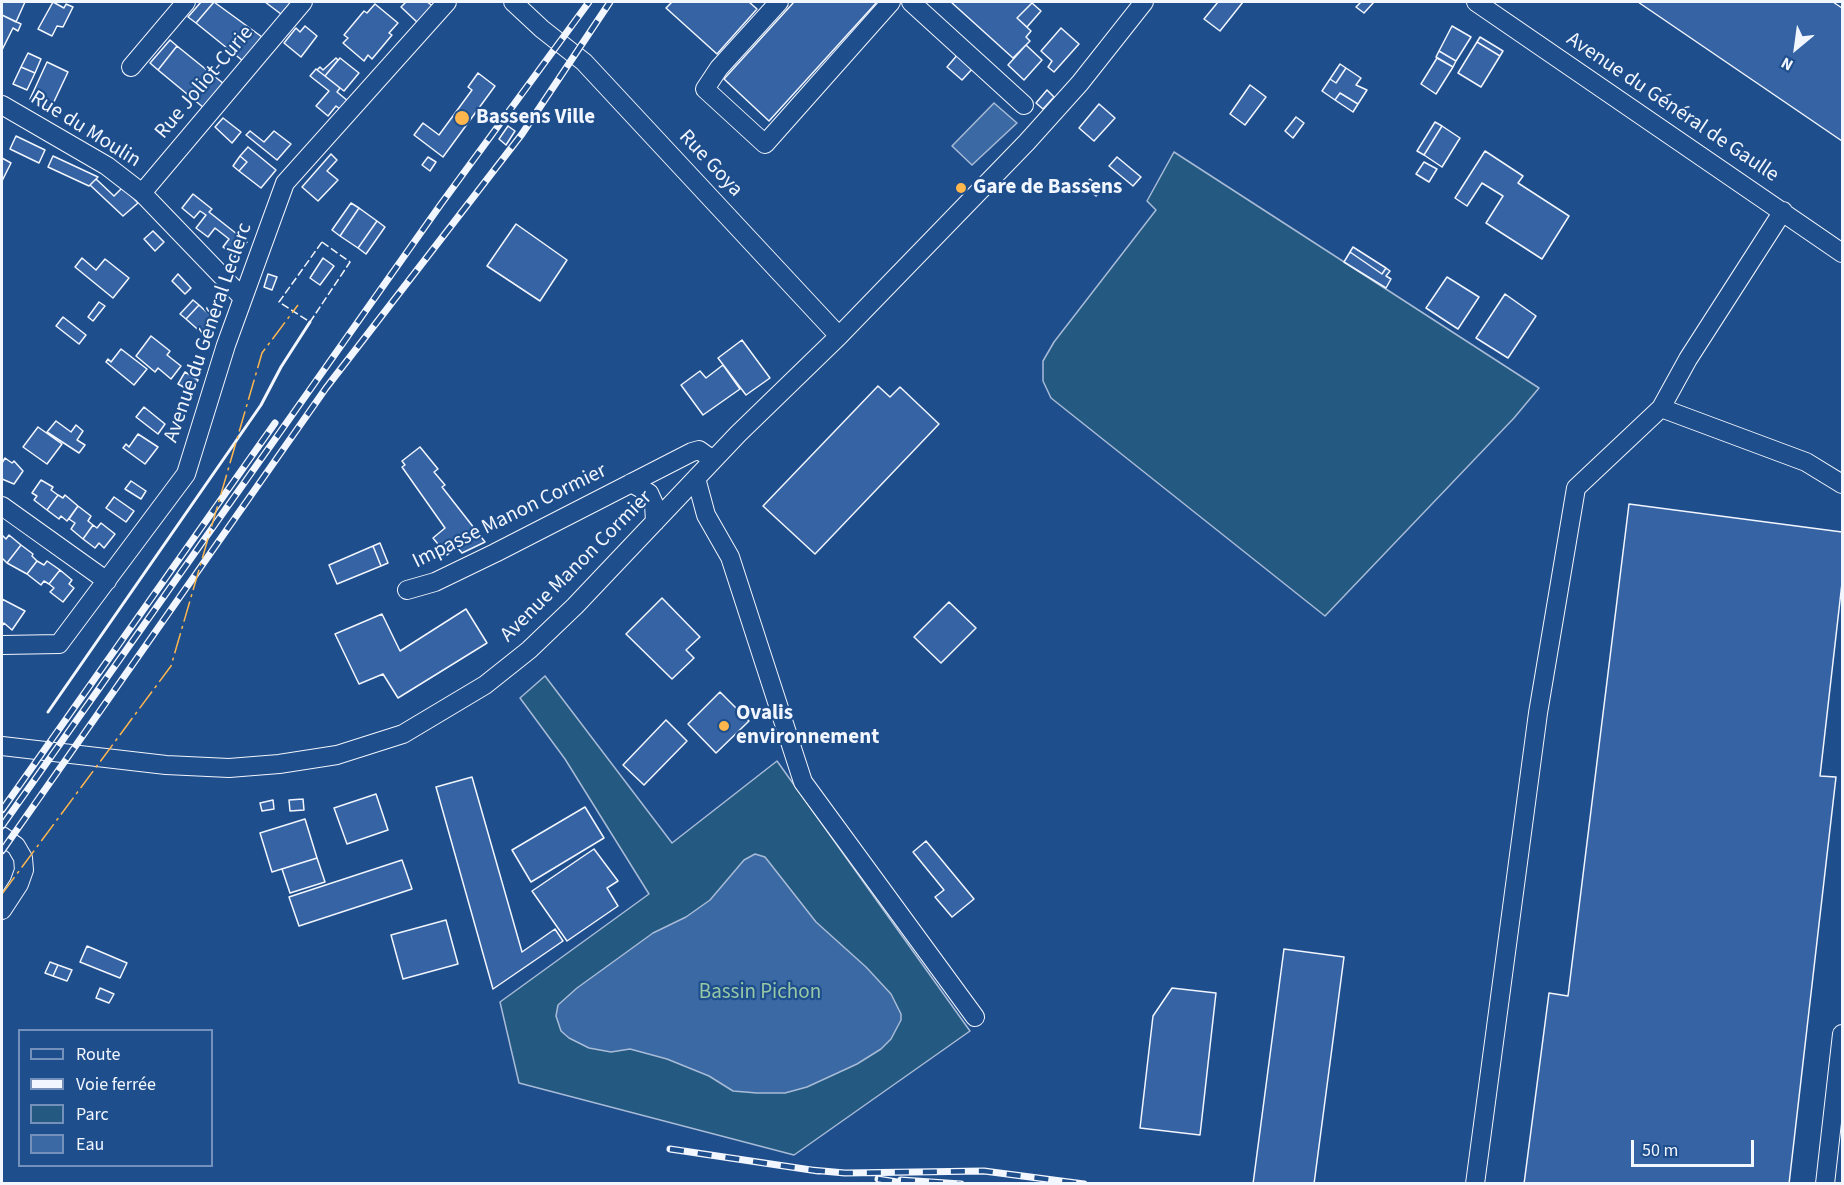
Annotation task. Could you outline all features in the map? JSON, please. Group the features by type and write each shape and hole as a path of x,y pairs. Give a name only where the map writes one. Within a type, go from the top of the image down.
{"street":[{"path":"131,67 186,2"},
{"name":"Rue Joliot-Curie","path":"142,193 303,2"},
{"name":"Avenue du Général Leclerc","path":"2,645 59,644 186,474 243,298 285,183 447,2"},
{"name":"Rue Goya","path":"513,2 542,29 584,62 839,336"},
{"path":"774,3 719,68 705,89 765,144 891,2"},
{"path":"911,2 1024,105"},
{"name":"Avenue Manon Cormier","path":"2,746 166,765 229,768 279,765 371,747 403,734 485,685 529,650 575,606 712,460 839,336 1027,142 1080,83 1144,2"},
{"name":"Avenue du Général de Gaulle","path":"1476,2 1842,253"},
{"name":"Rue du Moulin","path":"2,105 107,166 142,193 243,298"},
{"path":"1475,1184 1538,713 1576,488 1661,408 1689,359 1783,211"},
{"path":"1661,408 1806,462 1842,484"},
{"name":"Impasse Manon Cormier","path":"407,590 435,582 699,450 712,460"},
{"path":"696,478 706,515 730,557 803,782 975,1017"},
{"name":"Impasse Manon Cormier","path":"631,483 649,493 654,504 655,522"},
{"path":"2,506 107,581"},
{"path":"2,836 16,846 23,858 24,870 19,885 2,910"},
{"path":"1825,1184 1842,1034"}],"green space":[{"path":"1174,152 1539,388 1514,418 1325,616 1051,398 1043,381 1043,361 1054,342 1156,210 1147,201"},
{"name":"Bassin Pichon","path":"545,676 672,843 777,761 970,1031 794,1155 519,1083 500,1002 649,894 565,759 520,698"}],"water":[{"path":"994,103 1017,123 972,165 952,146"},
{"name":"Bassin Pichon","path":"755,854 765,857 816,922 866,967 891,994 901,1014 901,1020 891,1039 881,1049 857,1064 807,1087 785,1093 757,1093 733,1091 709,1076 667,1059 630,1049 611,1052 589,1048 569,1038 561,1031 556,1016 558,1005 577,988 653,933 686,917 710,900 744,860"}],"building":[{"path":"2,2 25,2 16,22 2,15"},
{"path":"53,2 64,8 66,4 73,7 63,27 57,26 52,36 38,29"},
{"path":"201,2 214,2 196,23 188,17"},
{"path":"214,2 262,37 243,61 196,23"},
{"path":"265,2 291,2 281,14"},
{"path":"406,2 427,2 433,6 418,23 401,7"},
{"path":"672,2 749,2 757,9 717,54 666,8"},
{"path":"794,2 877,2 769,121 724,79"},
{"path":"951,2 1033,2 1017,18 1031,31 1026,37 1030,41 1013,58"},
{"path":"1218,2 1243,2 1220,31 1204,19"},
{"path":"1361,2 1374,2 1364,13 1356,7"},
{"path":"1638,2 1833,2 1842,8 1842,141"},
{"path":"1032,3 1041,11 1027,27 1017,18"},
{"path":"375,4 398,23 389,33 392,35 372,59 368,55 364,61 343,43 348,38 344,35 364,11 367,13"},
{"path":"2,15 21,24 18,31 13,28 2,50"},
{"path":"305,26 317,36 301,57 284,43 296,28 300,32"},
{"path":"1452,26 1471,37 1456,61 1439,51"},
{"path":"1061,28 1079,44 1054,72 1048,67 1052,61 1041,51"},
{"path":"1480,37 1503,51 1500,56 1477,42"},
{"path":"170,40 177,46 158,70 150,63"},
{"path":"1477,42 1500,56 1481,87 1458,73"},
{"path":"1026,45 1042,60 1024,80 1008,65"},
{"path":"177,46 224,84 204,108 158,70"},
{"path":"1439,51 1456,61 1453,67 1436,57"},
{"path":"28,53 41,59 35,73 21,67"},
{"path":"959,53 974,67 962,80 947,67"},
{"path":"336,58 338,60 325,76 317,70 320,67 323,70"},
{"path":"340,58 359,73 344,91 325,76"},
{"path":"1437,58 1453,67 1436,94 1421,84"},
{"path":"47,62 68,72 51,108 30,99"},
{"path":"1340,64 1346,68 1336,83 1330,79"},
{"path":"21,67 35,73 27,90 13,84"},
{"path":"1346,68 1361,78 1356,85 1367,90 1358,104 1340,93 1335,100 1322,91 1330,79 1336,83"},
{"path":"316,69 340,88 337,92 348,101 341,110 336,106 328,116 316,106 329,91 310,76"},
{"path":"478,73 495,86 443,157 414,135 423,123 439,135 472,90 468,87"},
{"path":"1250,85 1266,97 1245,125 1230,114"},
{"path":"1047,90 1054,97 1043,109 1036,103"},
{"path":"1340,93 1358,104 1353,112 1335,100"},
{"path":"1099,104 1115,118 1094,141 1079,128"},
{"path":"1296,117 1304,123 1293,138 1285,131"},
{"path":"223,118 241,132 232,143 215,127"},
{"path":"1435,122 1442,126 1424,155 1417,151"},
{"path":"508,126 515,131 506,145 499,139"},
{"path":"1442,126 1460,138 1442,167 1424,155"},
{"path":"250,131 264,142 274,131 291,144 277,160 246,135"},
{"path":"16,136 45,150 39,163 10,149"},
{"path":"248,147 276,170 261,188 239,171 247,162 240,156"},
{"path":"1485,151 1523,176 1518,183 1569,216 1542,259 1486,223 1503,196 1482,183 1467,206 1455,198"},
{"path":"331,154 337,160 327,171 338,180 318,201 302,187"},
{"path":"53,156 98,177 89,186 48,167"},
{"path":"240,156 247,162 239,171 233,166"},
{"path":"428,157 436,162 430,171 422,165"},
{"path":"1117,157 1141,177 1133,186 1109,166"},
{"path":"2,158 11,163 2,181"},
{"path":"1424,162 1437,169 1429,182 1416,174"},
{"path":"96,179 114,196 123,187 138,203 123,216 90,185"},
{"path":"1090,179 1101,189 1096,196 1084,185"},
{"path":"193,194 212,209 209,212 247,242 235,257 223,247 229,239 215,228 208,237 196,228 206,215 200,211 194,218 182,208"},
{"path":"351,203 359,208 340,236 332,230"},
{"path":"359,208 377,221 358,248 340,236"},
{"path":"377,221 385,227 366,254 358,248"},
{"path":"516,224 567,260 540,301 487,266"},
{"path":"153,231 164,242 155,251 144,239"},
{"path":"1353,247 1386,268 1382,274 1350,252"},
{"path":"1350,252 1382,274 1386,268 1390,271 1386,276 1391,279 1386,288 1344,262"},
{"path":"82,258 96,270 105,259 129,278 113,298 75,267"},
{"path":"323,258 334,266 320,285 310,278"},
{"path":"178,274 191,288 185,294 172,281"},
{"path":"268,274 277,277 272,290 264,287"},
{"path":"1447,277 1479,297 1458,329 1426,308"},
{"path":"1505,294 1536,316 1508,358 1476,338"},
{"path":"193,300 199,305 186,319 180,314"},
{"path":"99,302 105,306 93,321 88,317"},
{"path":"199,305 217,322 204,335 186,319"},
{"path":"63,317 86,335 79,344 56,326"},
{"path":"151,336 170,351 167,355 181,366 171,379 158,368 155,372 136,356"},
{"path":"742,340 770,378 746,395 718,358"},
{"path":"121,349 147,369 134,385 106,362 108,359 111,362"},
{"path":"723,365 740,389 703,415 681,385 700,371 706,378"},
{"path":"185,372 198,380 191,391 178,384"},
{"path":"878,386 890,397 900,387 939,424 815,554 763,506"},
{"path":"144,407 165,424 158,434 136,417"},
{"path":"56,421 71,432 76,425 83,431 77,440 85,445 79,453 47,432"},
{"path":"38,427 62,444 47,464 23,447"},
{"path":"138,434 158,447 145,464 123,448 126,444 129,447"},
{"path":"420,447 438,469 434,472 445,485 442,487 485,542 462,553 457,547 447,555 433,538 445,528 402,467 405,465 402,461"},
{"path":"5,458 12,463 14,461 23,471 14,484 2,479 2,463"},
{"path":"41,480 53,487 51,490 58,495 47,510 34,500 37,496 32,493"},
{"path":"131,481 146,491 141,499 125,489"},
{"path":"58,495 63,498 65,495 78,506 67,521 61,516 59,519 47,510"},
{"path":"114,497 134,511 126,522 106,508"},
{"path":"1629,504 1842,532 1842,583 1820,776 1836,777 1789,1184 1524,1184 1549,993 1568,996"},
{"path":"78,506 91,516 88,521 93,525 83,539 71,529 75,523 69,519"},
{"path":"101,523 115,534 104,548 99,543 95,548 83,539 93,525 97,528"},
{"path":"2,535 6,539 9,535 21,545 7,563 2,558"},
{"path":"380,543 388,563 381,566 373,546"},
{"path":"21,545 33,554 32,556 37,561 27,574 7,563"},
{"path":"373,546 381,566 337,584 329,565"},
{"path":"37,561 44,565 47,561 60,570 49,584 44,581 41,585 27,574"},
{"path":"60,570 72,580 69,584 74,588 63,602 50,592 54,588 49,584"},
{"path":"662,598 700,637 686,650 694,658 672,679 626,634"},
{"path":"2,599 25,611 12,630 4,623 2,626"},
{"path":"949,602 976,628 941,663 914,637"},
{"path":"466,609 487,643 398,698 383,674 359,684 335,634 382,614 400,651"},
{"path":"720,692 749,721 716,753 688,724"},
{"path":"666,720 687,741 644,785 623,765"},
{"path":"472,777 522,952 555,929 563,941 493,989 436,787"},
{"path":"376,794 388,830 347,844 334,808"},
{"path":"303,799 304,810 290,811 289,800"},
{"path":"273,800 274,809 262,811 260,803"},
{"path":"585,807 604,838 531,882 512,850"},
{"path":"305,819 317,858 272,872 260,833"},
{"path":"926,841 974,899 952,917 935,897 944,890 913,852"},
{"path":"594,849 618,881 607,888 618,906 567,941 532,891"},
{"path":"317,858 325,882 290,893 282,869"},
{"path":"402,860 412,889 299,926 289,897"},
{"path":"446,920 458,964 403,979 391,935"},
{"path":"87,946 127,963 120,978 80,962"},
{"path":"1284,949 1344,957 1314,1184 1253,1184"},
{"path":"50,962 58,965 53,976 45,973"},
{"path":"58,965 72,970 67,981 53,976"},
{"path":"100,988 114,994 109,1003 96,998"},
{"path":"1172,988 1216,993 1200,1135 1140,1128 1153,1016"}],"railway":[{"path":"2,826 441,204 589,2"},
{"path":"2,851 326,388 522,134 610,2"},
{"path":"2,810 275,423"},
{"path":"670,1149 818,1171"},
{"path":"811,1170 845,1173 984,1171 1084,1184"},
{"path":"878,1179 910,1184"},
{"path":"901,1180 961,1184"}],"fence":[{"path":"322,242 350,262 310,322 279,302 322,242"}],"wall":[{"path":"48,712 261,405 281,367 310,322"}],"power":[{"path":"2,894 171,666 262,353 298,305"}],"place":[{"name":"Bassens Ville","path":"462,118"},
{"name":"Gare de Bassens","path":"961,188"},
{"name":"Ovalis environnement","path":"724,726"}]}
